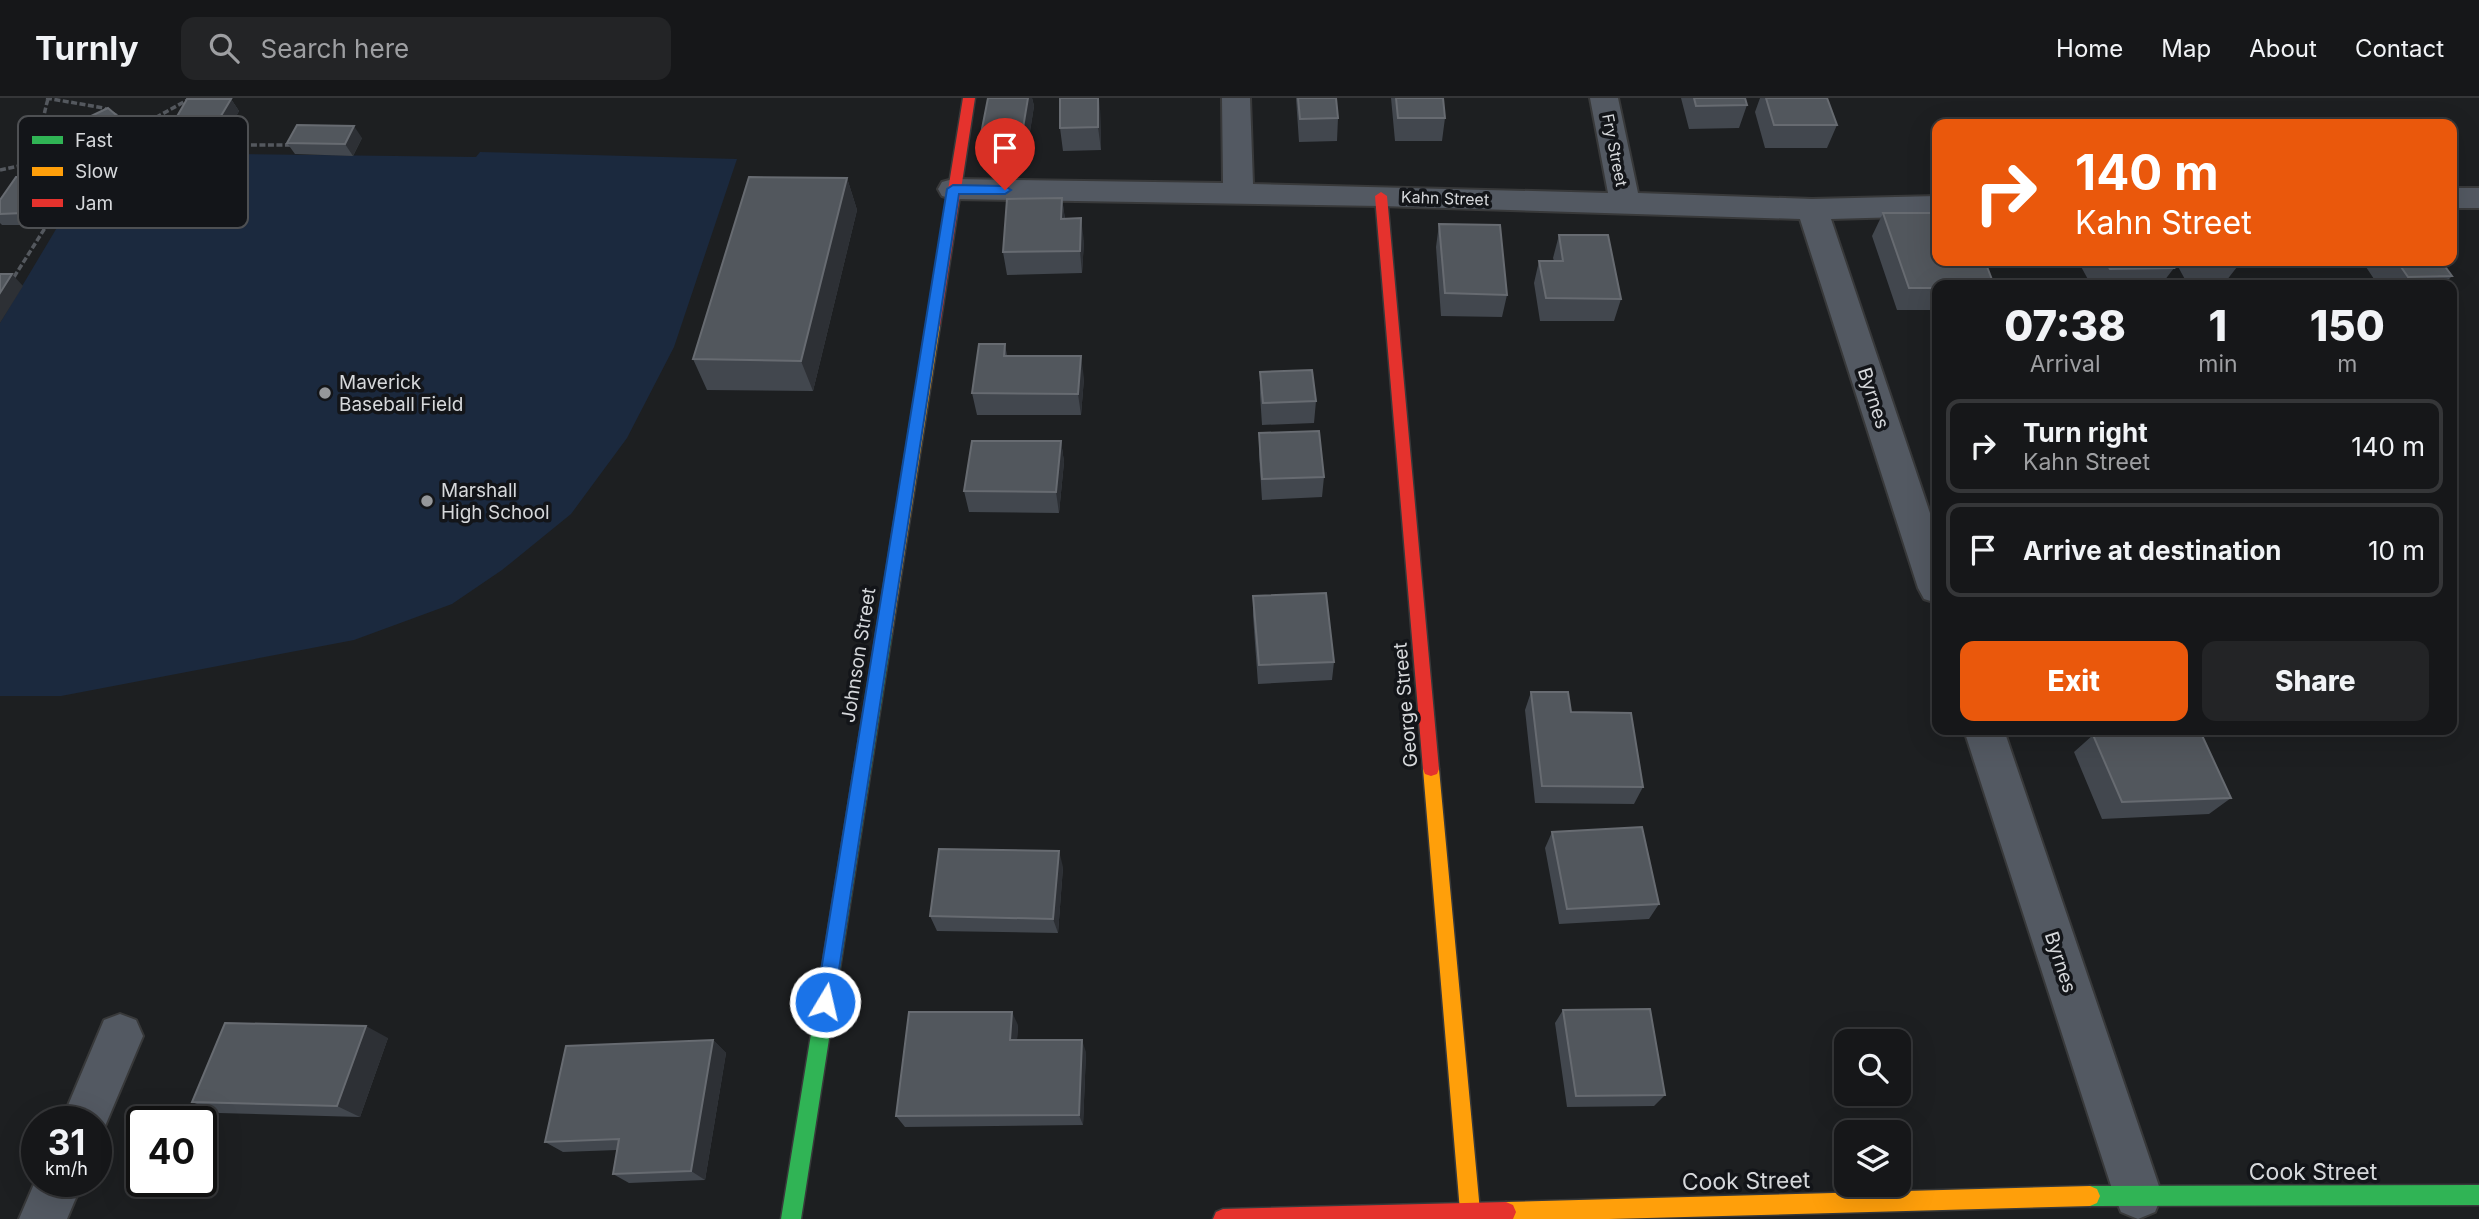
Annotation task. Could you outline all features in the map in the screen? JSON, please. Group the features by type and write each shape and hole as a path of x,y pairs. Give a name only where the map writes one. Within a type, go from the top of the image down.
{"street":[{"name":"Johnson Street","path":"791,1219 969,98"},
{"path":"1236,98 1238,193"},
{"name":"Fry Street","path":"1604,98 1625,202"},
{"name":"Kahn Street","path":"953,189 1381,196 1812,209 1932,206"},
{"name":"George Street","path":"1381,196 1470,1211"},
{"path":"2457,198 2479,198"},
{"name":"Byrnes","path":"1812,209 1932,573"},
{"name":"Byrnes","path":"1986,735 2138,1195"},
{"path":"91,1106 120,1036"},
{"name":"Cook Street","path":"1223,1219 2138,1195 2479,1195"},
{"path":"43,1219 52,1197"}],"path":[{"path":"159,116 191,98"},
{"path":"42,116 47,99 84,99 111,105"},
{"path":"121,110 126,116"},
{"path":"248,145 295,145"},
{"path":"0,170 18,166"},
{"path":"15,276 45,228"}],"shaded area":[{"name":"Maverick Baseball Field","path":"480,152 737,159 674,347 627,438 571,514 502,570 452,604 354,640 61,696 0,696 0,323 57,228 248,228 248,154 476,157"}],"building":[{"path":"988,98 1028,98 1021,140 980,139"},
{"path":"1060,98 1098,98 1098,127 1060,128"},
{"path":"1298,98 1336,98 1338,118 1300,119"},
{"path":"1396,98 1443,98 1445,118 1398,118"},
{"path":"1694,98 1745,98 1747,105 1696,106"},
{"path":"1766,98 1827,98 1837,125 1774,125"},
{"path":"187,99 231,99 221,116 177,116"},
{"path":"108,108 117,116 91,116"},
{"path":"297,125 354,126 345,144 287,143"},
{"path":"18,177 18,213 0,214 0,200"},
{"path":"749,177 847,178 801,361 693,359"},
{"path":"1062,198 1061,219 1081,218 1080,251 1003,252 1007,199"},
{"path":"1883,213 1932,213 1932,266 1987,266 1992,280 1932,280 1932,288 1909,288"},
{"path":"1439,224 1500,225 1507,295 1445,293"},
{"path":"1559,235 1608,235 1621,299 1546,298 1539,261 1563,261"},
{"path":"2108,266 2174,268 2110,269"},
{"path":"2400,266 2445,266 2452,276 2408,277"},
{"path":"0,274 12,274 0,293"},
{"path":"979,344 1005,344 1004,356 1081,356 1078,394 972,393"},
{"path":"1312,370 1316,401 1263,403 1260,372"},
{"path":"1319,431 1324,477 1262,479 1259,433"},
{"path":"972,441 1061,441 1056,492 964,491"},
{"path":"1326,593 1334,662 1259,665 1253,596"},
{"path":"1531,692 1568,692 1571,712 1631,713 1643,787 1542,786"},
{"path":"2093,735 2202,735 2231,798 2122,802"},
{"path":"1642,827 1659,904 1567,909 1552,832"},
{"path":"939,849 1059,851 1053,919 930,916"},
{"path":"1650,1009 1665,1095 1576,1096 1563,1010"},
{"path":"909,1012 1012,1012 1010,1040 1082,1040 1079,1115 896,1116"},
{"path":"225,1023 366,1026 337,1106 192,1102"},
{"path":"713,1040 691,1171 613,1174 619,1139 545,1142 566,1046"}],"traffic: fast":[{"path":"791,1219 884,634"},
{"path":"2090,1196 2479,1195"}],"traffic: slow":[{"path":"884,634 933,326"},
{"path":"1431,769 1470,1211"},
{"path":"1506,1212 2090,1196"}],"traffic: jam":[{"path":"933,326 969,98"},
{"path":"1381,196 1431,769"},
{"path":"1223,1219 1506,1212"}],"place":[{"name":"Maverick Baseball Field","path":"325,393"},
{"name":"Marshall High School","path":"427,501"}],"route":[{"path":"825,1002 953,189 1005,190"}]}
